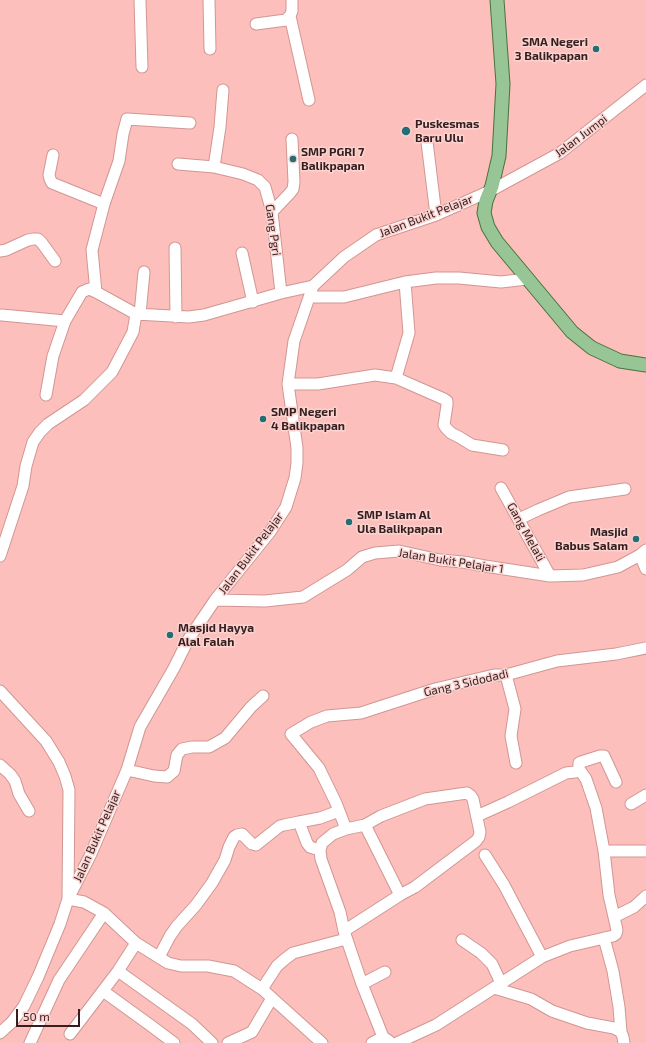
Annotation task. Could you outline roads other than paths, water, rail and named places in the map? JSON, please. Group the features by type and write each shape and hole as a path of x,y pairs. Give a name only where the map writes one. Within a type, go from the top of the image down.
{"main road":[{"path":"497,0 502,84 499,156 484,213 488,227 496,242 572,332 592,348 620,361 646,365"}],"street":[{"path":"140,0 142,67"},
{"path":"209,0 210,49"},
{"path":"256,24 286,20 292,11 292,0"},
{"path":"290,16 309,100"},
{"name":"Jalan Jumpi","path":"490,191 560,153 646,86"},
{"path":"214,167 220,127 222,90"},
{"path":"96,292 92,250 104,204 119,160 127,119 190,123"},
{"path":"272,212 293,189 292,139"},
{"path":"427,142 436,216"},
{"path":"53,155 49,175 52,183 104,204"},
{"name":"Gang Pgri","path":"178,164 214,167 243,174 258,180 265,187 272,212 281,293"},
{"name":"Jalan Bukit Pelajar","path":"68,899 90,856 127,770 140,727 174,668 188,640 215,600 270,532 286,507 295,478 297,448 288,384 294,342 313,286 344,257 376,235 436,216 490,191"},
{"path":"0,251 6,250 28,240 38,239 42,242 55,261"},
{"path":"175,248 176,317"},
{"path":"242,253 253,302"},
{"path":"0,556 23,486 26,466 33,442 48,424 84,400 112,372 133,332 138,314 144,272"},
{"path":"310,297 344,297 405,282 436,278 459,278 502,282 527,279"},
{"path":"396,378 409,333 405,282"},
{"path":"46,395 52,356 64,321 82,292 89,289 138,314 189,317 204,316 281,293 313,286"},
{"path":"2,315 64,321"},
{"path":"288,384 318,384 375,375 396,378 446,401 447,405 444,425 450,433 472,445 503,450"},
{"name":"Gang Melati","path":"501,488 550,576"},
{"path":"519,519 569,497 625,489"},
{"name":"Jalan Bukit Pelajar 1","path":"215,600 265,601 303,597 347,570 362,557 375,553 399,551 440,560 463,562 550,576 583,575 618,567 643,552"},
{"path":"643,552 646,569"},
{"name":"Gang 3 Sidodadi","path":"339,811 319,768 291,734 311,722 327,716 361,713 435,689 494,675 506,675 556,661 616,654 646,648"},
{"path":"506,675 515,709 511,736 516,763"},
{"path":"0,691 46,741 59,762 69,790 68,899 60,924 24,1006 12,1022 0,1033"},
{"path":"127,770 154,776 167,777 174,771 177,755 182,749 192,747 209,747 225,738 251,707 263,696"},
{"path":"397,1043 436,1024 542,957 570,946 616,934 617,930 609,895 604,851 596,808 586,779 579,769 579,764 581,762 604,756 616,782"},
{"path":"0,765 15,781 19,794 29,811"},
{"path":"477,816 566,773 575,772 579,769"},
{"path":"262,989 277,966 293,953 345,935 400,895 415,887 476,841 480,832 473,799 467,793 425,799 381,816 365,826 346,828 333,834 322,843 320,850 321,859 340,912 345,935 362,984 383,1037 392,1043"},
{"path":"631,804 646,795"},
{"path":"159,957 177,926 196,905 212,883 225,860 234,837 242,834 252,844 256,845 280,826 320,818 339,811 346,828"},
{"path":"299,822 307,843 310,847 320,850"},
{"path":"365,826 400,895"},
{"path":"604,851 646,851"},
{"path":"485,855 504,885 542,957"},
{"path":"614,917 634,907 646,896"},
{"path":"68,899 84,902 104,913 136,943 168,963 181,966 208,966 234,971 262,989 322,1043"},
{"path":"30,1043 59,980 104,913"},
{"path":"604,938 613,972 619,1007 621,1032 624,1043"},
{"path":"462,940 481,953 492,964 497,985"},
{"path":"70,1034 118,971 136,943"},
{"path":"118,971 192,1024 212,1043"},
{"path":"362,984 385,972"},
{"path":"497,985 531,999 552,1011 587,1023 614,1028 621,1032"},
{"path":"103,991 174,1043"},
{"path":"228,1043 252,1037 272,998"},
{"path":"372,1043 383,1037"}],"place":[{"name":"SMA Negeri 3 Balikpapan","path":"596,49"},
{"name":"Puskesmas Baru Ulu","path":"406,131"},
{"name":"SMP PGRI 7 Balikpapan","path":"293,159"},
{"name":"SMP Negeri 4 Balikpapan","path":"263,419"},
{"name":"SMP Islam Al Ula Balikpapan","path":"349,522"},
{"name":"Masjid Babus Salam","path":"636,539"},
{"name":"Masjid Hayya Alal Falah","path":"170,635"}]}
